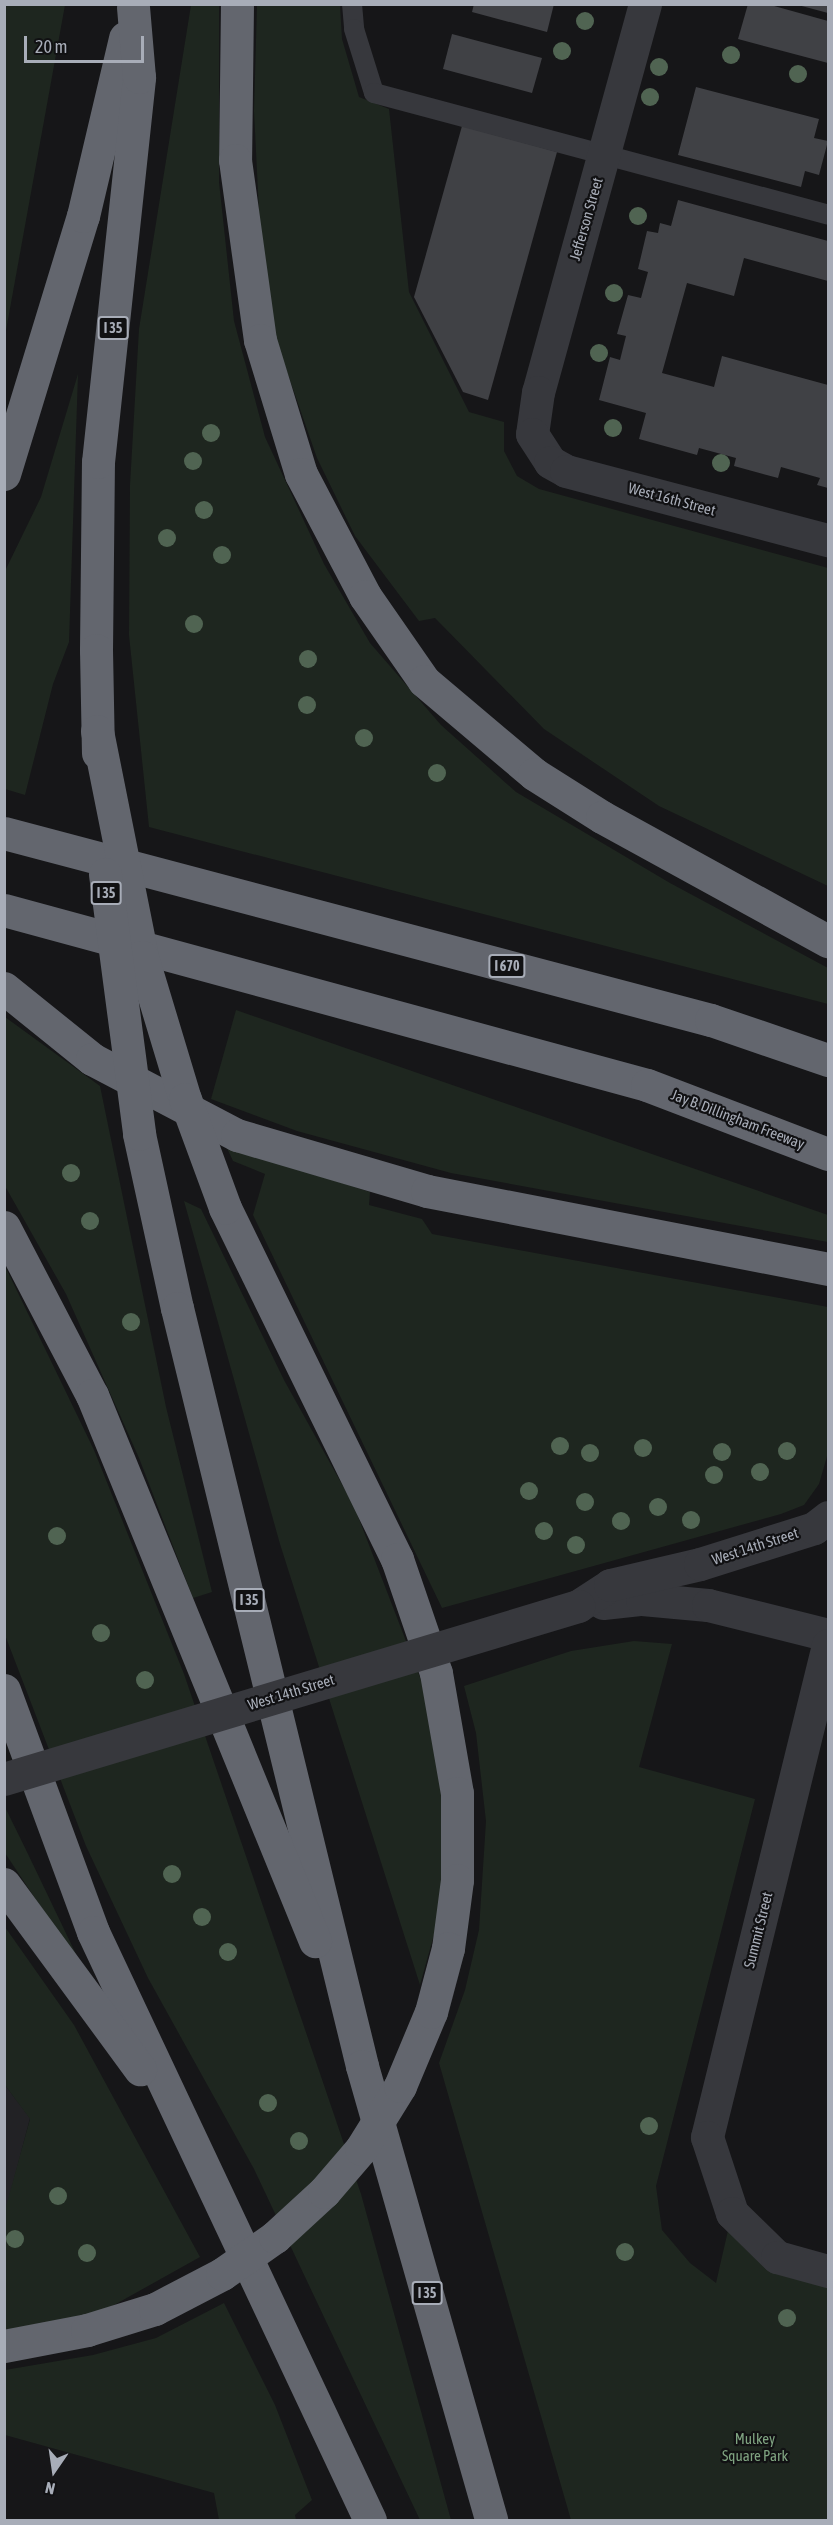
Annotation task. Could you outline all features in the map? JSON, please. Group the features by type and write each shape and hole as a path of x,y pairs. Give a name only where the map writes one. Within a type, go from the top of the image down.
{"highway":[{"path":"237,4 235,160 260,340 301,474 365,596 424,681 534,774 602,817 828,941"},
{"path":"4,474 83,216 133,6"},
{"name":"I 35","path":"133,6 139,77 98,462 96,650 97,731 106,889 139,1134 177,1308 362,2066 491,2520"},
{"path":"4,2346 87,2330 155,2309 215,2278 275,2237 324,2192 361,2150 400,2086 430,2012 448,1948 457,1880 457,1793 436,1673 397,1559 225,1208 185,1099 142,957 97,731"},
{"name":"I 670","path":"4,833 711,1020 828,1060"},
{"name":"Jay B. Dillingham Freeway","path":"4,910 647,1085 828,1154"},
{"path":"4,988 92,1059 237,1135 427,1191 828,1269"},
{"name":"I 35","path":"4,1227 93,1395 207,1669 362,2066"},
{"path":"4,1690 93,1932 180,2123 370,2520"},
{"path":"4,1884 180,2123"},
{"path":"306,2383 344,2520"}],"street":[{"name":"Jefferson Street","path":"532,435 538,392 645,4"},
{"name":"West 16th Street","path":"532,435 550,462 566,471 828,540"},
{"name":"West 14th Street","path":"578,1606 610,1585 700,1564 814,1527 828,1516"},
{"name":"West 14th Street","path":"4,1779 578,1606 642,1599 708,1605 828,1635"},
{"name":"Summit Street","path":"828,1646 707,2137 732,2213 777,2257 828,2271"}],"lane":[{"path":"352,4 354,29 374,93 828,215"}],"shaded area":[{"path":"5,2085 30,2118 5,2214"}],"green space":[{"path":"4,5 65,5 5,336"},
{"path":"191,5 219,5 219,182 234,321 265,437 324,564 370,643 441,725 516,792 670,883 828,968 828,1004 149,827 129,635 130,485 139,329"},
{"path":"257,5 340,5 342,39 359,97 389,109 409,292 469,412 504,422 504,451 517,476 539,489 828,568 828,886 659,806 544,729 435,618 419,621 355,536 317,458 277,343 260,232 254,111"},
{"path":"78,374 69,642 53,684 25,795 5,789 5,571 41,497"},
{"path":"236,1010 828,1215 828,1242 451,1173 297,1131 211,1099"},
{"path":"5,1017 100,1086 166,1407 212,1592 193,1598 139,1458 66,1294 5,1186"},
{"path":"226,1146 370,1192 369,1205 422,1219 432,1234 828,1307 828,1453 819,1484 804,1505 781,1514 442,1608 253,1215 265,1174 233,1161"},
{"path":"184,1201 201,1209 284,1380 354,1506 426,1693 440,1761 448,1845 440,1913 420,1985 280,1544"},
{"path":"4,1264 94,1450 184,1674 361,2194 451,2520 420,2520 254,2169 148,1978 86,1846 5,1635"},
{"name":"Mulkey Square Park","path":"634,1641 672,1644 639,1767 755,1799 656,2186 662,2230 690,2263 716,2283 732,2213 828,2271 828,2520 571,2520 439,2063 465,1990 479,1930 486,1821 476,1733 464,1686 571,1651"},
{"path":"4,1805 28,1854 86,1975 5,1853"},
{"path":"5,1927 74,2025 200,2257 98,2314 5,2334 4,2214 30,2119 5,2085"},
{"path":"224,2303 275,2405 312,2500 295,2515 296,2520 219,2520 214,2493 5,2435 5,2370 93,2355 156,2338"}],"building":[{"path":"474,4 554,4 547,32 472,12"},
{"path":"748,4 767,4 828,21 828,63 738,39"},
{"path":"828,4 828,13 798,5"},
{"path":"452,34 542,58 532,93 443,69"},
{"path":"696,87 819,119 814,138 828,141 819,175 805,171 801,187 678,155"},
{"path":"462,126 557,152 488,400 463,392 414,297"},
{"path":"678,200 828,241 828,281 744,258 734,296 687,283 662,373 714,387 722,356 828,385 828,488 817,485 820,478 781,467 778,478 734,466 736,458 699,448 697,455 639,439 646,413 599,400 610,357 620,360 626,336 617,334 628,295 641,298 648,272 638,269 647,231 658,233 660,223 671,226"}]}
